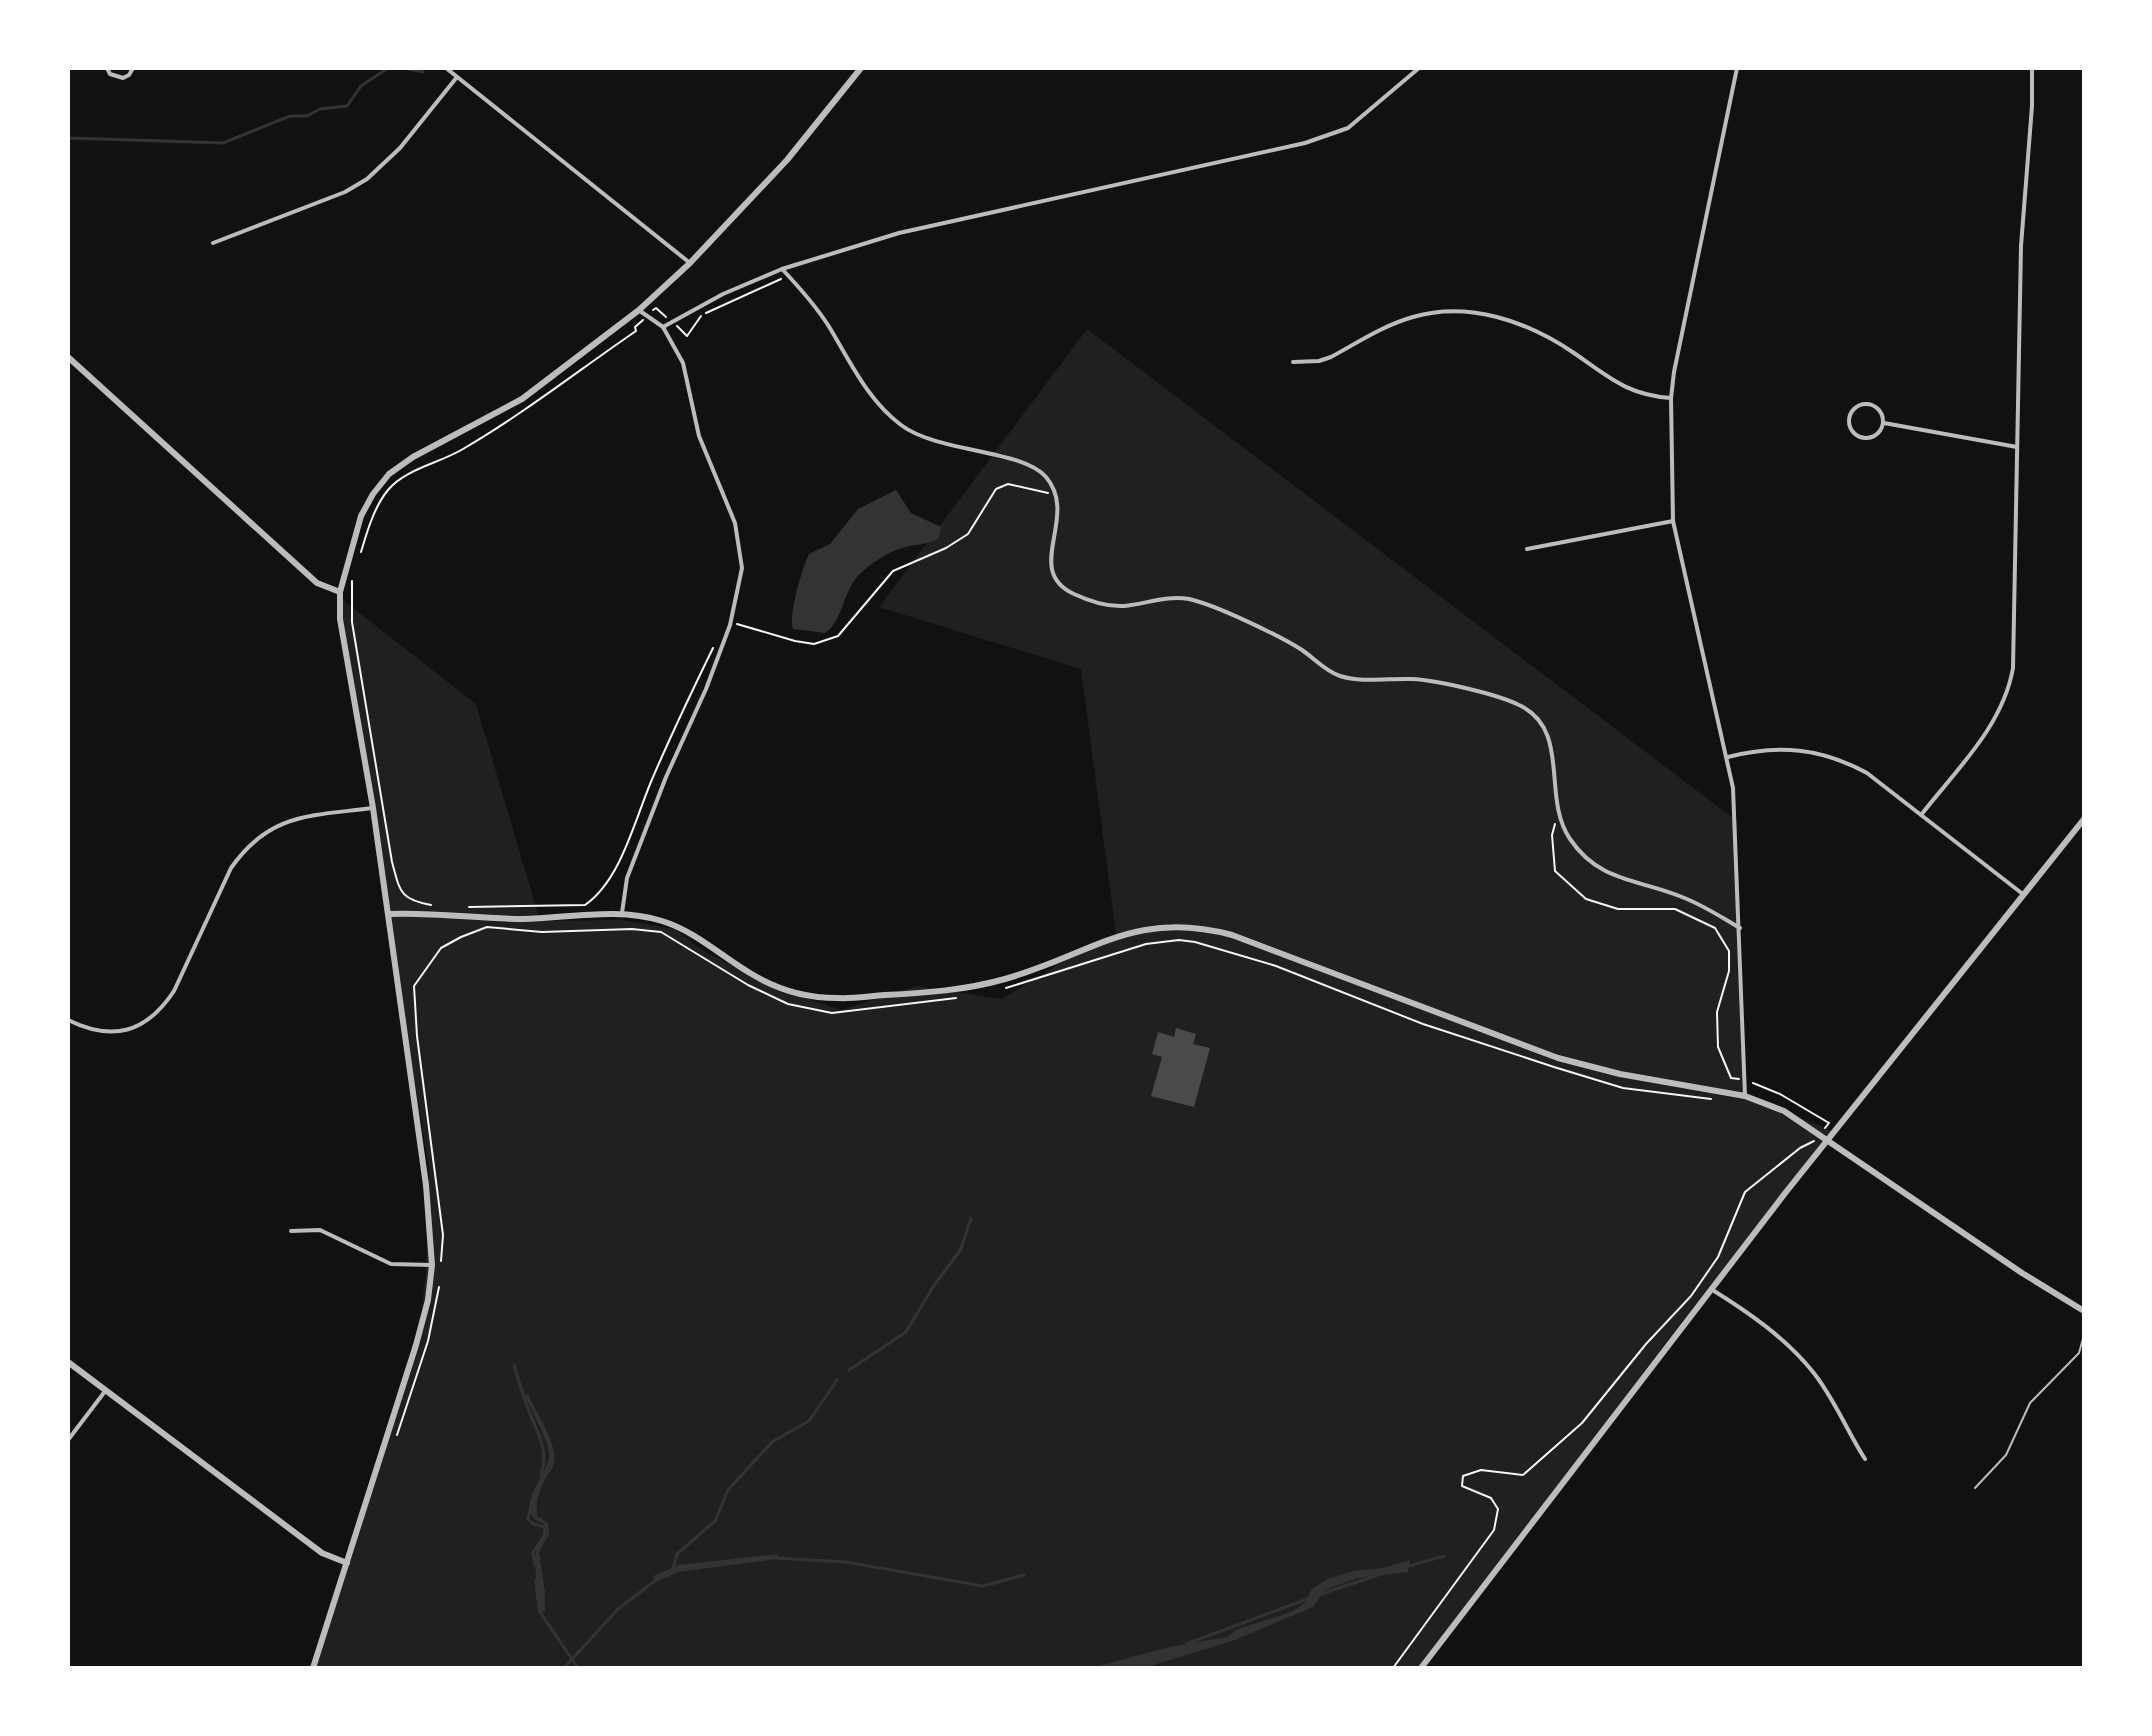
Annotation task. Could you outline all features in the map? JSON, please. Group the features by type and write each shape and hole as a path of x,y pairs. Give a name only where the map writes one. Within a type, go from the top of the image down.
{"street":[{"path":"107,68 110,74 123,78 133,68"},
{"path":"446,68 690,263"},
{"path":"313,1668 416,1345 436,1265 390,914 340,619 340,592 361,516 389,474 413,457 522,399 639,310 690,263 787,160 861,68"},
{"path":"663,327 723,294 782,269 899,233 1305,143 1336,133 1359,120 1419,68"},
{"path":"1737,68 1671,398 1673,521 1728,757 1736,819 1745,1096"},
{"path":"1921,815 1992,725 2010,685 2013,668 2021,246 2032,68"},
{"path":"213,243 345,192 367,179 400,148 457,77"},
{"path":"782,269 816,308 866,386 898,423 931,441 1025,463 1046,477 1056,496 1058,522 1050,564 1055,578 1065,589 1112,606 1169,598 1194,600 1294,646 1340,676 1432,681 1520,705 1538,718 1549,737 1558,814 1568,837 1582,855 1596,867 1621,879 1683,897 1740,928"},
{"path":"622,915 627,878 731,622 742,568 738,535 699,436 683,363 663,327 639,310"},
{"path":"1293,362 1319,361 1331,357 1411,317 1440,311 1470,311 1498,317 1542,335 1628,390 1671,398"},
{"path":"68,357 317,583 340,592"},
{"path":"1868,404 1880,410 1884,423 1878,434 1864,439 1852,432 1848,419 1855,407 1868,404"},
{"path":"1884,423 2017,447"},
{"path":"1527,549 1673,521"},
{"path":"1728,757 1779,748 1827,755 1867,773 2024,895"},
{"path":"68,1020 85,1029 105,1032 128,1030 146,1022 163,1008 174,991 231,868 243,851 267,831 294,819 373,808"},
{"path":"1423,1667 1711,1289 2084,819"},
{"path":"390,914 522,919 622,915 650,918 677,927 752,974 779,987 808,996 838,999 973,987 1031,971 1130,931 1178,926 1205,928 1232,935 1558,1058 1620,1074 1745,1096 1784,1111 2022,1273 2084,1311"},
{"path":"291,1231 320,1230 391,1264 436,1265"},
{"path":"1711,1289 1744,1310 1806,1364 1865,1459"},
{"path":"68,1362 322,1553 347,1563"},
{"path":"68,1440 106,1390"}],"lane":[{"path":"1975,1488 2006,1455 2030,1403 2079,1353 2084,1335"}],"path":[{"path":"360,553 369,526 388,490 407,476 462,450 530,405 636,331 635,327 656,308 687,336 702,314 789,276"},
{"path":"731,622 814,644 838,636 893,571 946,548 968,534 996,489 1008,484 1056,496"},
{"path":"352,580 354,636 392,862 401,893 412,901 440,907"},
{"path":"465,907 585,905 599,895 615,872 653,775 714,645"},
{"path":"1393,1668 1494,1530 1498,1509 1491,1498 1462,1486 1463,1476 1481,1470 1523,1475 1582,1423 1646,1344 1691,1296 1718,1257 1745,1192 1800,1148 1814,1142 1829,1123 1780,1094 1745,1080 1731,1078 1718,1047 1717,1012 1729,971 1729,951 1715,928 1675,909 1618,909 1586,899 1555,871 1552,835 1558,814"},
{"path":"436,1265 443,1235 417,1036 414,986 441,948 461,937 487,927 542,932 632,929 661,932 748,985 788,1004 832,1013 964,997"},
{"path":"995,990 1146,944 1179,940 1195,942 1276,966 1423,1024 1623,1088 1720,1101"},
{"path":"1804,1133 1814,1142"},
{"path":"396,1438 428,1341 439,1278"}],"shaded area":[{"path":"1087,329 1737,821 1736,928 1743,1094 1832,1131 1672,1334 1420,1668 310,1668 362,1521 419,1337 426,1269 429,1169 351,686 341,642 339,597 476,704 540,921 623,920 674,929 702,950 770,986 841,1010 916,986 1002,999 1098,940 1116,934 1081,669 879,607"},
{"path":"896,490 911,513 941,527 939,538 897,550 864,570 851,586 836,620 825,633 793,629 794,604 809,554 830,544 858,509"},
{"path":"528,1394 550,1438 554,1455 553,1465 537,1502 537,1516 548,1523 549,1534 539,1552 545,1612 538,1613 536,1549 547,1531 530,1512 530,1504 549,1454 545,1438 525,1396"},
{"path":"778,1554 777,1559 678,1572 656,1582 653,1576 679,1565"},
{"path":"1410,1560 1408,1572 1357,1578 1325,1590 1313,1607 1232,1641 1143,1668 1091,1668 1169,1647 1227,1637 1238,1629 1291,1612 1305,1603 1312,1589 1327,1579"}],"building":[{"path":"1176,1028 1196,1034 1193,1044 1210,1048 1194,1107 1151,1096 1162,1057 1152,1054 1158,1032 1174,1037"}],"waterway":[{"path":"68,138 223,143 290,116 307,116 320,109 347,106 361,86 388,68"},
{"path":"404,68 423,72"},
{"path":"849,1370 906,1332 961,1249 971,1218"},
{"path":"514,1365 542,1444 544,1459 541,1475"},
{"path":"673,1569 677,1554 715,1521 728,1490 772,1442 809,1421 837,1380"},
{"path":"531,1505 528,1519 545,1527 544,1536 533,1552 535,1565"},
{"path":"1409,1566 1444,1556"},
{"path":"775,1558 846,1562 983,1586 1024,1575"},
{"path":"1321,1594 1378,1575"},
{"path":"536,1580 538,1600"},
{"path":"564,1668 618,1609 656,1580"},
{"path":"1186,1644 1310,1598"},
{"path":"540,1612 578,1668"}]}
